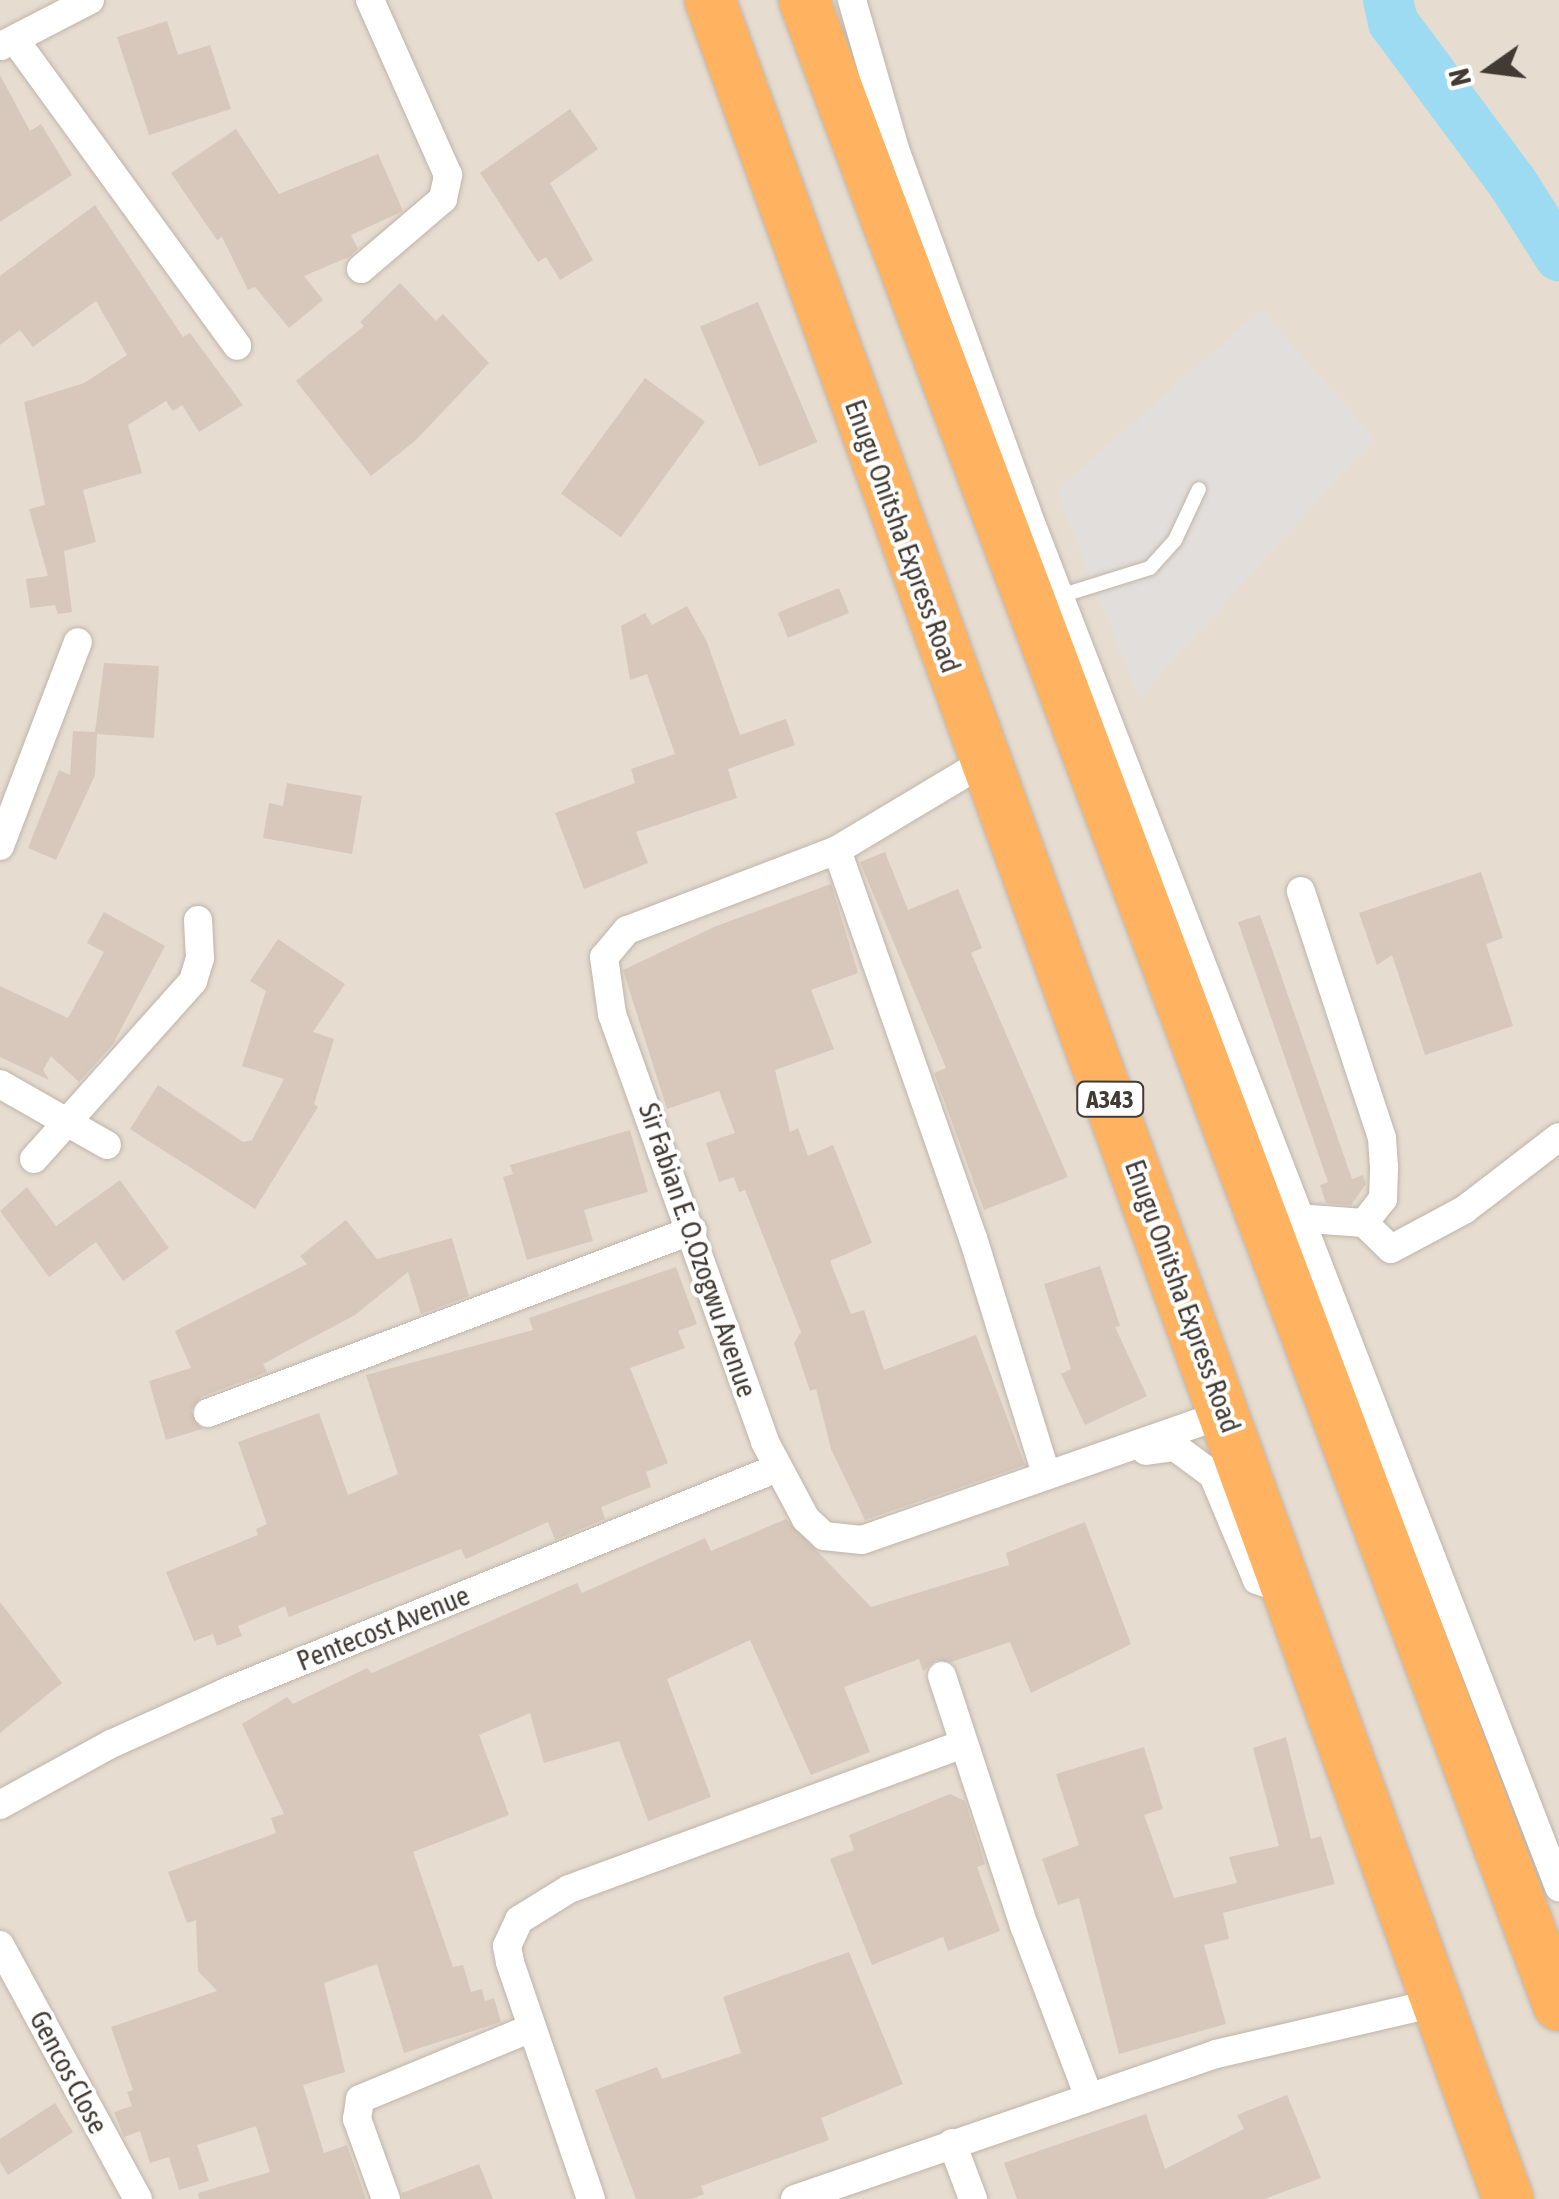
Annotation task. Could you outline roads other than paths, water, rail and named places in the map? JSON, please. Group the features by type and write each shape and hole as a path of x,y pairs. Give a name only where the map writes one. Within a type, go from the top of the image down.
{"highway":[{"name":"Enugu Onitsha Express Road","path":"710,0 984,762 1227,1413 1508,2199"},
{"path":"804,0 1280,1277 1546,1870 1559,2006"}],"street":[{"path":"90,0 8,43 237,346"},
{"path":"361,269 443,199 448,175 370,0"},
{"path":"852,0 896,152 1060,596 1546,1870"},
{"path":"0,846 78,642"},
{"name":"Sir Fabian E. O.Ozogwu Avenue","path":"984,762 837,850 627,930 604,957 612,1014 693,1230 775,1469 806,1519 824,1536 845,1541 1227,1413"},
{"path":"837,850 973,1238 1046,1474"},
{"path":"1302,890 1382,1138 1383,1199 1364,1223"},
{"path":"34,1159 60,1123 192,981 200,958 198,920"},
{"path":"0,1084 60,1123 107,1145"},
{"path":"1296,1218 1364,1223 1391,1249 1464,1210 1559,1137"},
{"path":"208,1413 693,1230"},
{"path":"1125,1448 1175,1447 1193,1456 1232,1508 1256,1580 1288,1592"},
{"name":"Pentecost Avenue","path":"0,1805 111,1744 226,1692 775,1469"},
{"path":"942,1676 1088,2095"},
{"path":"591,2199 529,2029 508,1946 519,1920 569,1889 963,1744"},
{"name":"Gencos Close","path":"0,1946 138,2199"},
{"path":"795,2199 1216,2054 1435,2003"},
{"path":"386,2199 357,2119 360,2099 529,2029"},
{"path":"952,2143 974,2199"}],"lane":[{"path":"1060,596 1163,558 1199,488"}],"waterway":[{"path":"1388,0 1393,22 1512,182 1559,256"}]}
